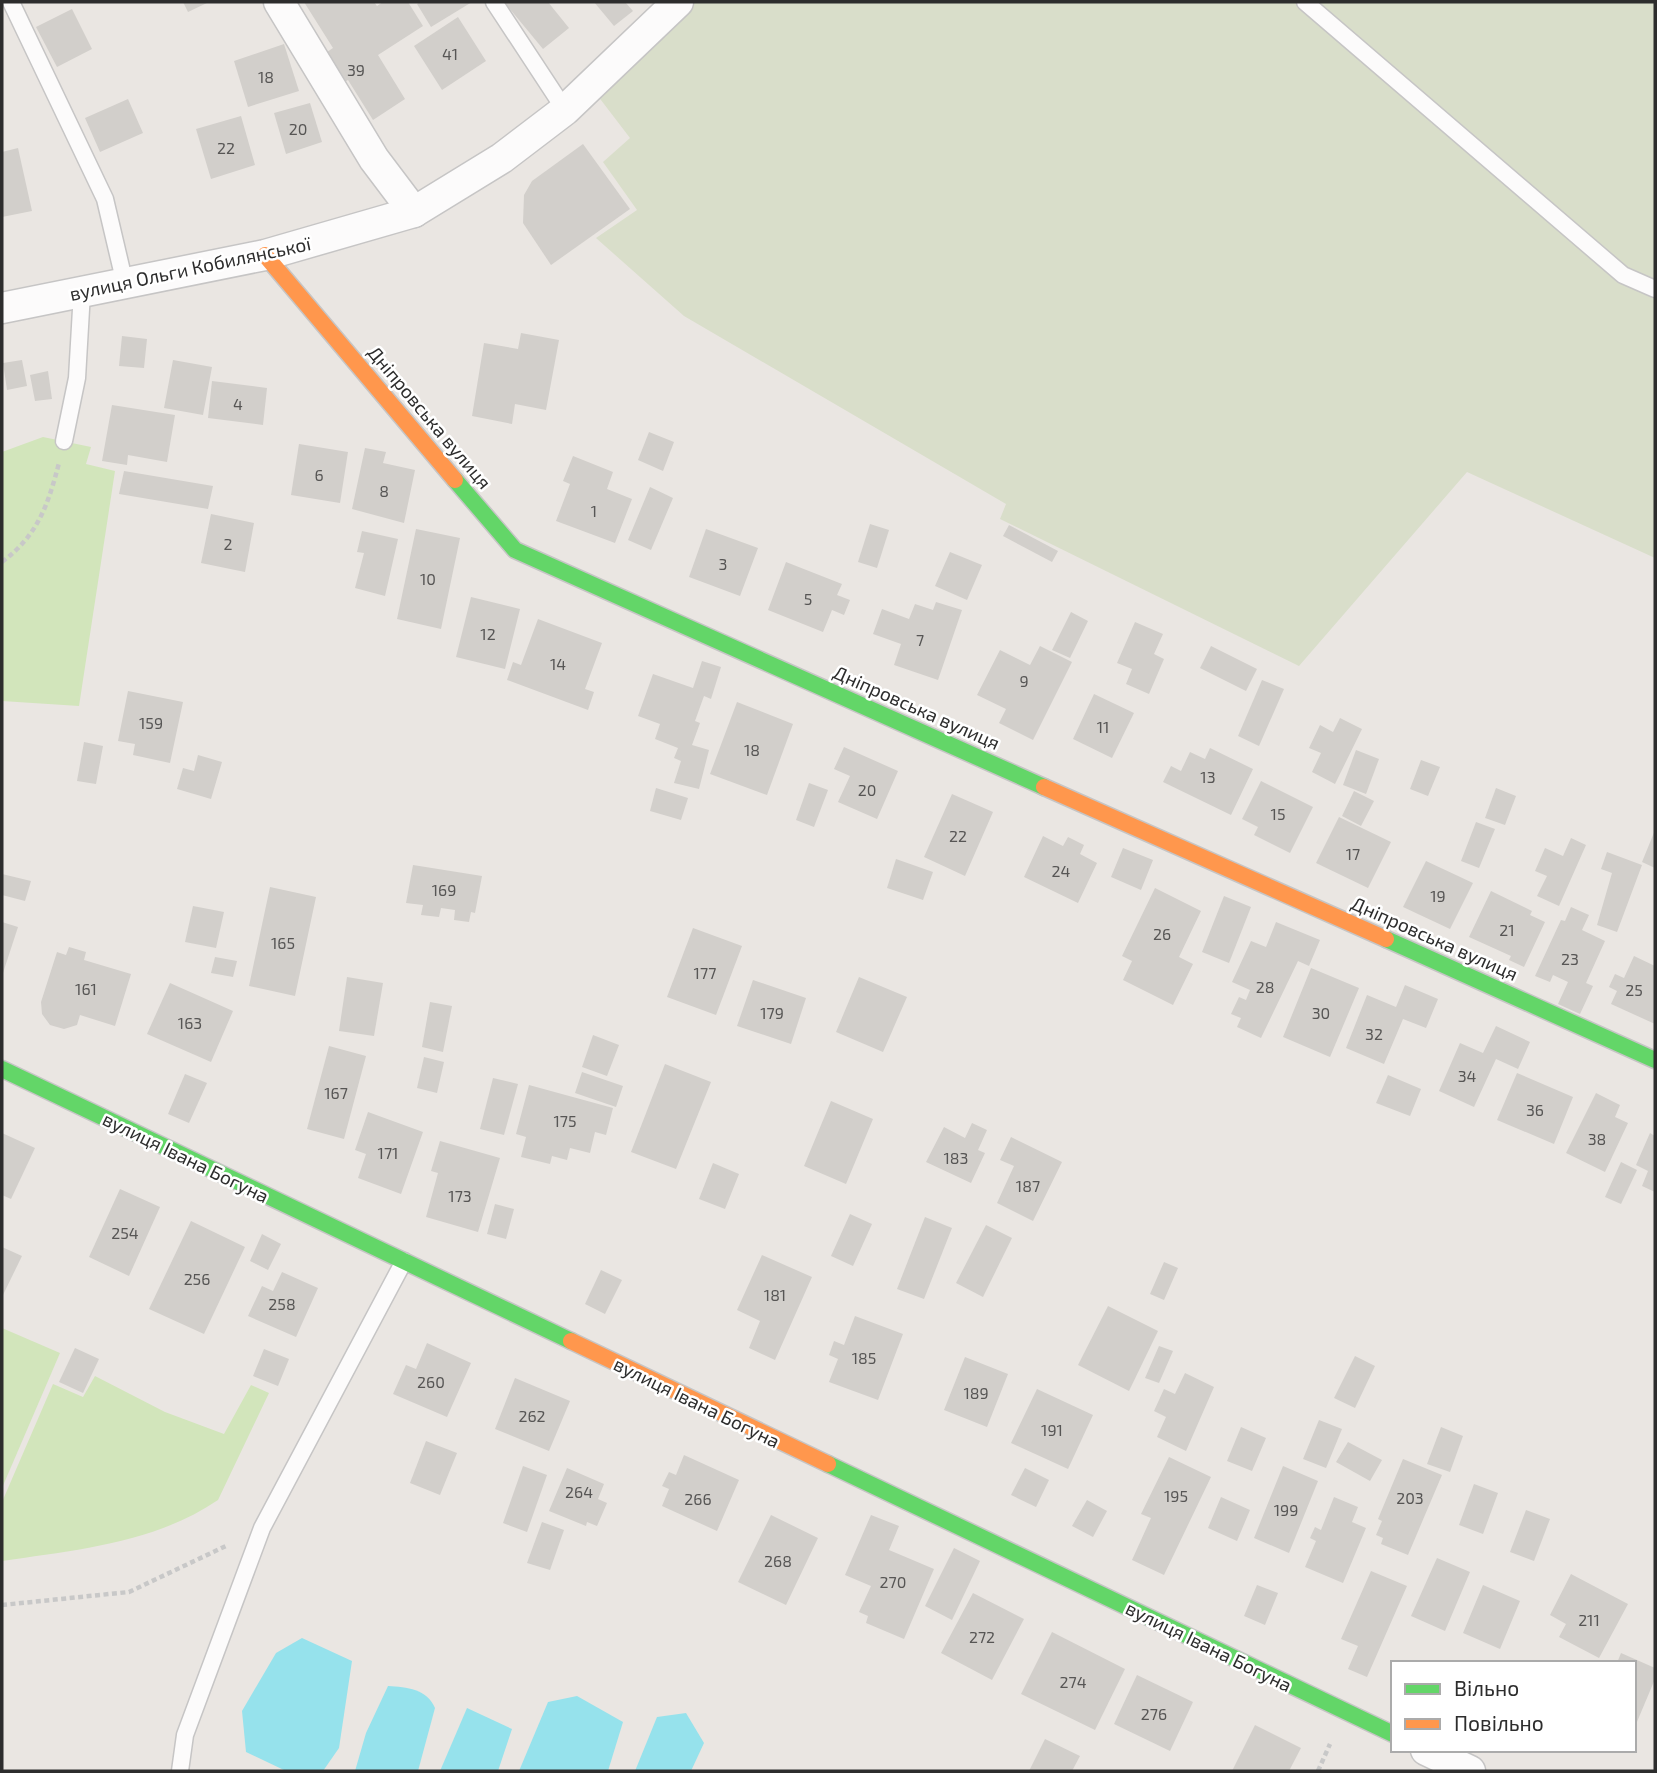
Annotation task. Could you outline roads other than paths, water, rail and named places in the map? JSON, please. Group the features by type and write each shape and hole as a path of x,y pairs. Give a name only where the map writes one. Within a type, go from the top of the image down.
{"street":[{"path":"279,2 374,159 414,212"},
{"name":"вулиця Ольги Кобилянської","path":"2,308 265,255 414,212 502,158 565,110 678,2"},
{"name":"Дніпровська вулиця","path":"265,255 515,550 1655,1060"},
{"name":"вулиця Івана Богуна","path":"2,1069 1391,1733"},
{"path":"1430,1752 1470,1771"}],"lane":[{"path":"11,2 105,199 125,284"},
{"path":"494,2 565,110"},
{"path":"1305,2 1623,275 1655,289"},
{"path":"64,441 78,378 82,292"},
{"path":"180,1771 185,1735 262,1528 404,1261"}],"water":[{"path":"302,1638 352,1661 339,1748 323,1771 286,1771 246,1752 242,1711 276,1653"},
{"path":"388,1686 409,1688 422,1693 435,1708 418,1771 355,1771 366,1733"},
{"path":"577,1696 623,1722 608,1771 519,1771 548,1702"},
{"path":"467,1708 512,1729 498,1771 440,1771"},
{"path":"686,1713 704,1743 691,1771 635,1771 657,1717"}]}
